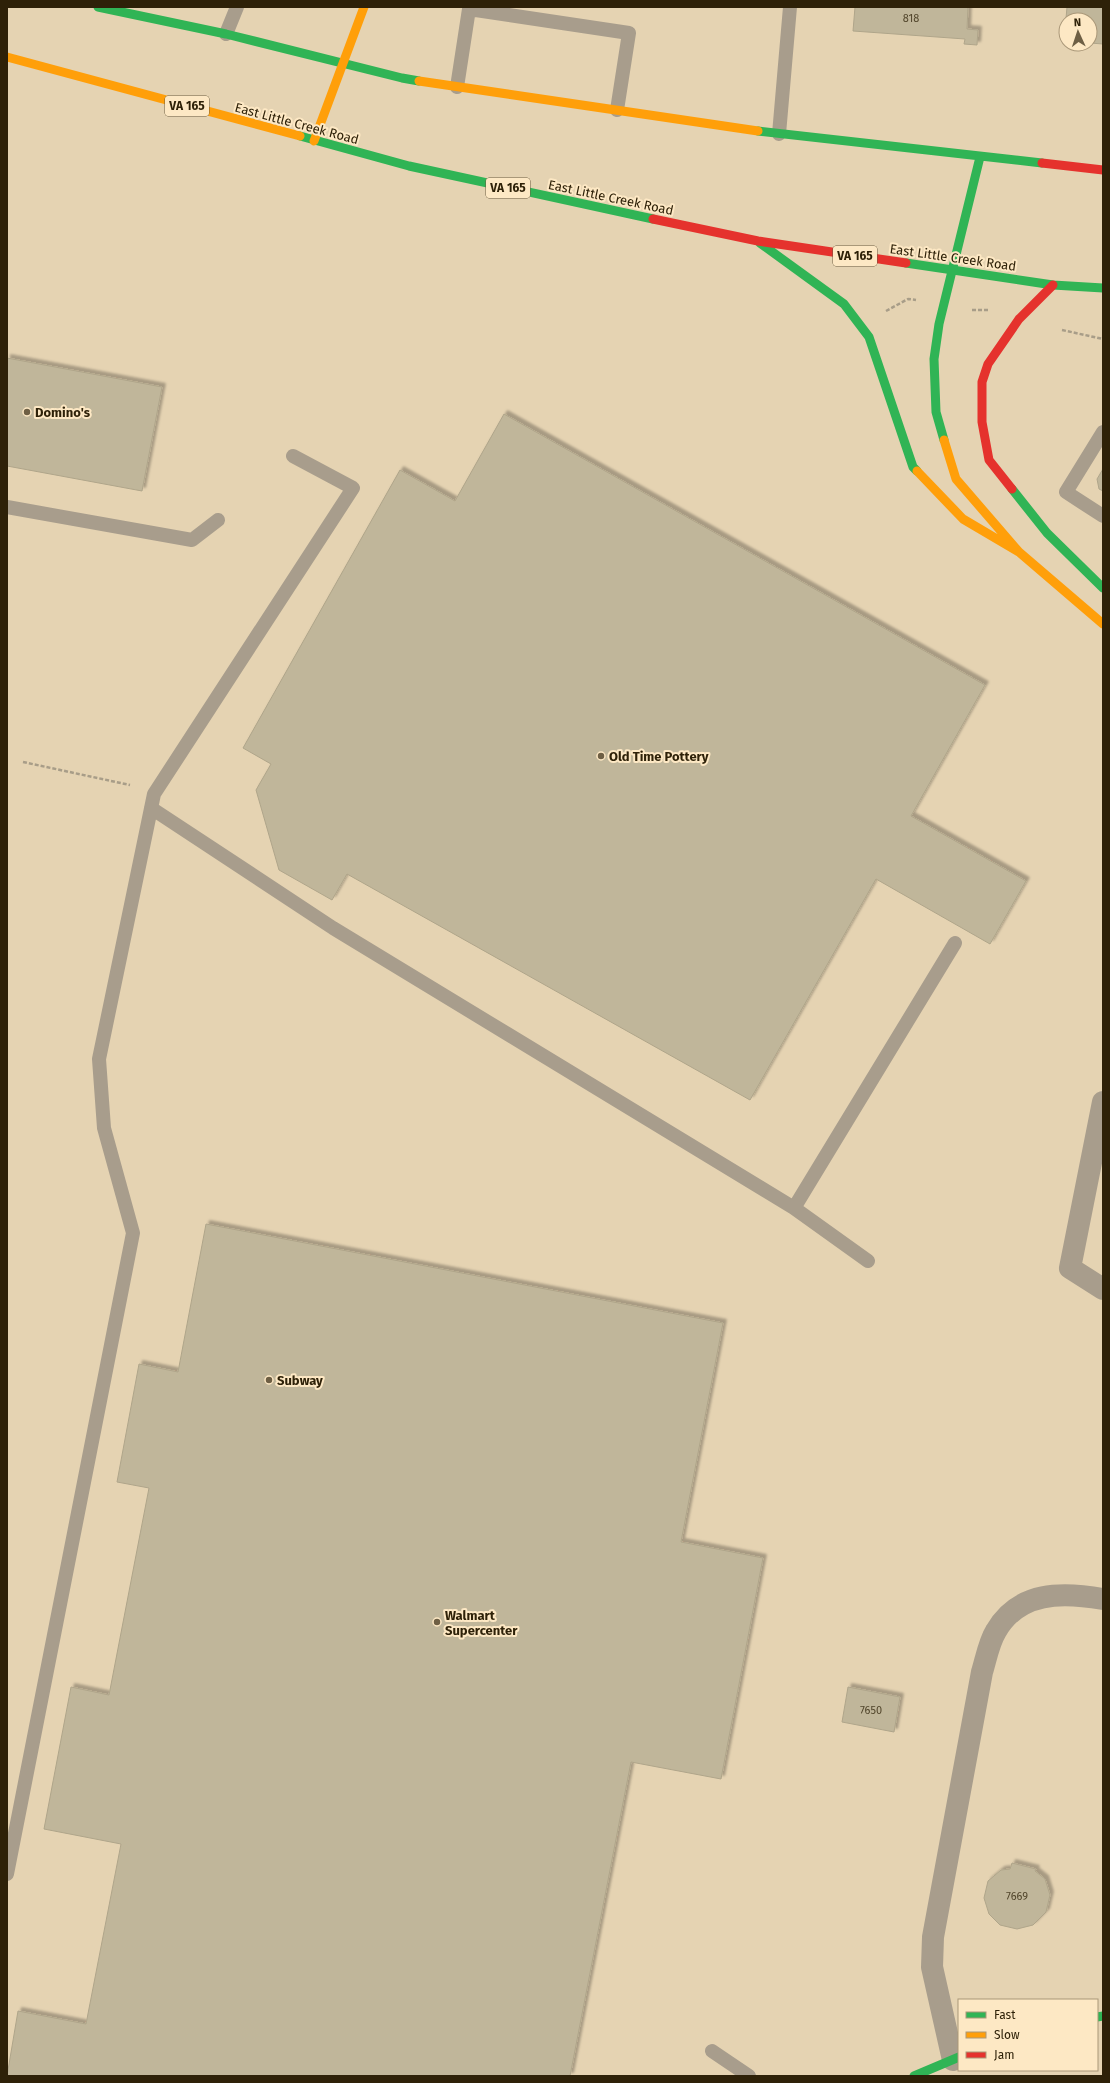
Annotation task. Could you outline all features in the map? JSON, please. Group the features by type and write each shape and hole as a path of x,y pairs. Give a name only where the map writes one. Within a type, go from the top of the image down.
{"main road":[{"path":"98,7 226,34 343,65 402,78 457,87 779,134 1103,170"},
{"path":"314,141 364,7"},
{"name":"East Little Creek Road","path":"7,57 409,166 758,241 1053,285 1103,288"},
{"path":"980,157 939,324 934,359 936,412 956,479 1019,552 1103,624"},
{"path":"758,241 844,304 869,337 913,467 963,519 1019,552"},
{"path":"1053,285 1019,320 988,364 982,382 982,422 989,460 1046,533 1103,588"},
{"path":"914,2076 956,2058"}],"street":[{"path":"1103,1102 1070,1268 1103,1289"},
{"path":"956,2058 932,1967 933,1937 982,1672 995,1631 1013,1609 1030,1600 1061,1596 1086,1596 1103,1599"}],"lane":[{"path":"226,34 237,7"},
{"path":"779,134 790,7"},
{"path":"457,87 469,8 629,33 617,110"},
{"path":"1103,432 1066,492 1103,516"},
{"path":"7,1874 133,1234 104,1128 99,1059 151,808 157,790 353,488 293,456"},
{"path":"7,507 192,540 218,520"},
{"path":"151,808 333,928 794,1208 868,1261"},
{"path":"794,1208 955,943"},
{"path":"712,2051 749,2076"}],"path":[{"path":"884,312 908,299 922,301"},
{"path":"969,310 991,310"},
{"path":"1062,330 1103,339"},
{"path":"23,762 157,790"}],"building":[{"path":"855,7 968,7 967,29 978,30 977,45 964,44 965,39 853,31"},
{"path":"1067,7 1103,7 1103,44 1098,44 1098,12 1067,12"},
{"path":"7,358 162,387 142,491 7,466"},
{"name":"Old Time Pottery","path":"504,414 985,685 911,816 1026,881 990,944 876,879 750,1100 347,874 332,900 279,870 256,790 271,764 243,748 400,470 455,501"},
{"path":"1103,469 1103,491 1099,489 1097,479"},
{"name":"Walmart Supercenter","path":"206,1224 723,1323 681,1542 763,1558 721,1779 631,1762 570,2076 7,2076 18,2011 86,2024 121,1844 44,1829 71,1687 109,1695 149,1488 117,1482 139,1364 178,1372"},
{"path":"848,1687 900,1697 894,1732 842,1722"},
{"path":"1012,1863 1036,1869 1035,1871 1045,1879 1050,1895 1046,1912 1033,1925 1017,1929 1000,1925 989,1914 984,1898 988,1881 1001,1870 1010,1869"}],"traffic: fast":[{"path":"98,7 226,34 419,81"},
{"path":"758,131 1042,163"},
{"path":"300,136 409,166 653,219"},
{"path":"944,440 936,412 934,359 939,324 980,157"},
{"path":"760,243 844,304 869,337 913,467 917,471"},
{"path":"906,263 1053,285 1103,288"},
{"path":"1012,489 1047,533 1103,588"},
{"path":"1098,2017 1103,2016"},
{"path":"914,2076 958,2057"}],"traffic: slow":[{"path":"314,141 364,7"},
{"path":"7,57 300,136"},
{"path":"419,81 758,131"},
{"path":"944,440 956,479 1019,552 1103,624"},
{"path":"917,471 963,519 1019,552"}],"traffic: jam":[{"path":"1042,163 1103,170"},
{"path":"653,219 758,241 906,263"},
{"path":"1012,489 989,460 982,422 982,382 988,364 1019,319 1053,285"}],"place":[{"name":"Domino's","path":"27,412"},
{"name":"Old Time Pottery","path":"601,756"},
{"name":"Subway","path":"269,1380"},
{"name":"Walmart Supercenter","path":"437,1622"}]}
